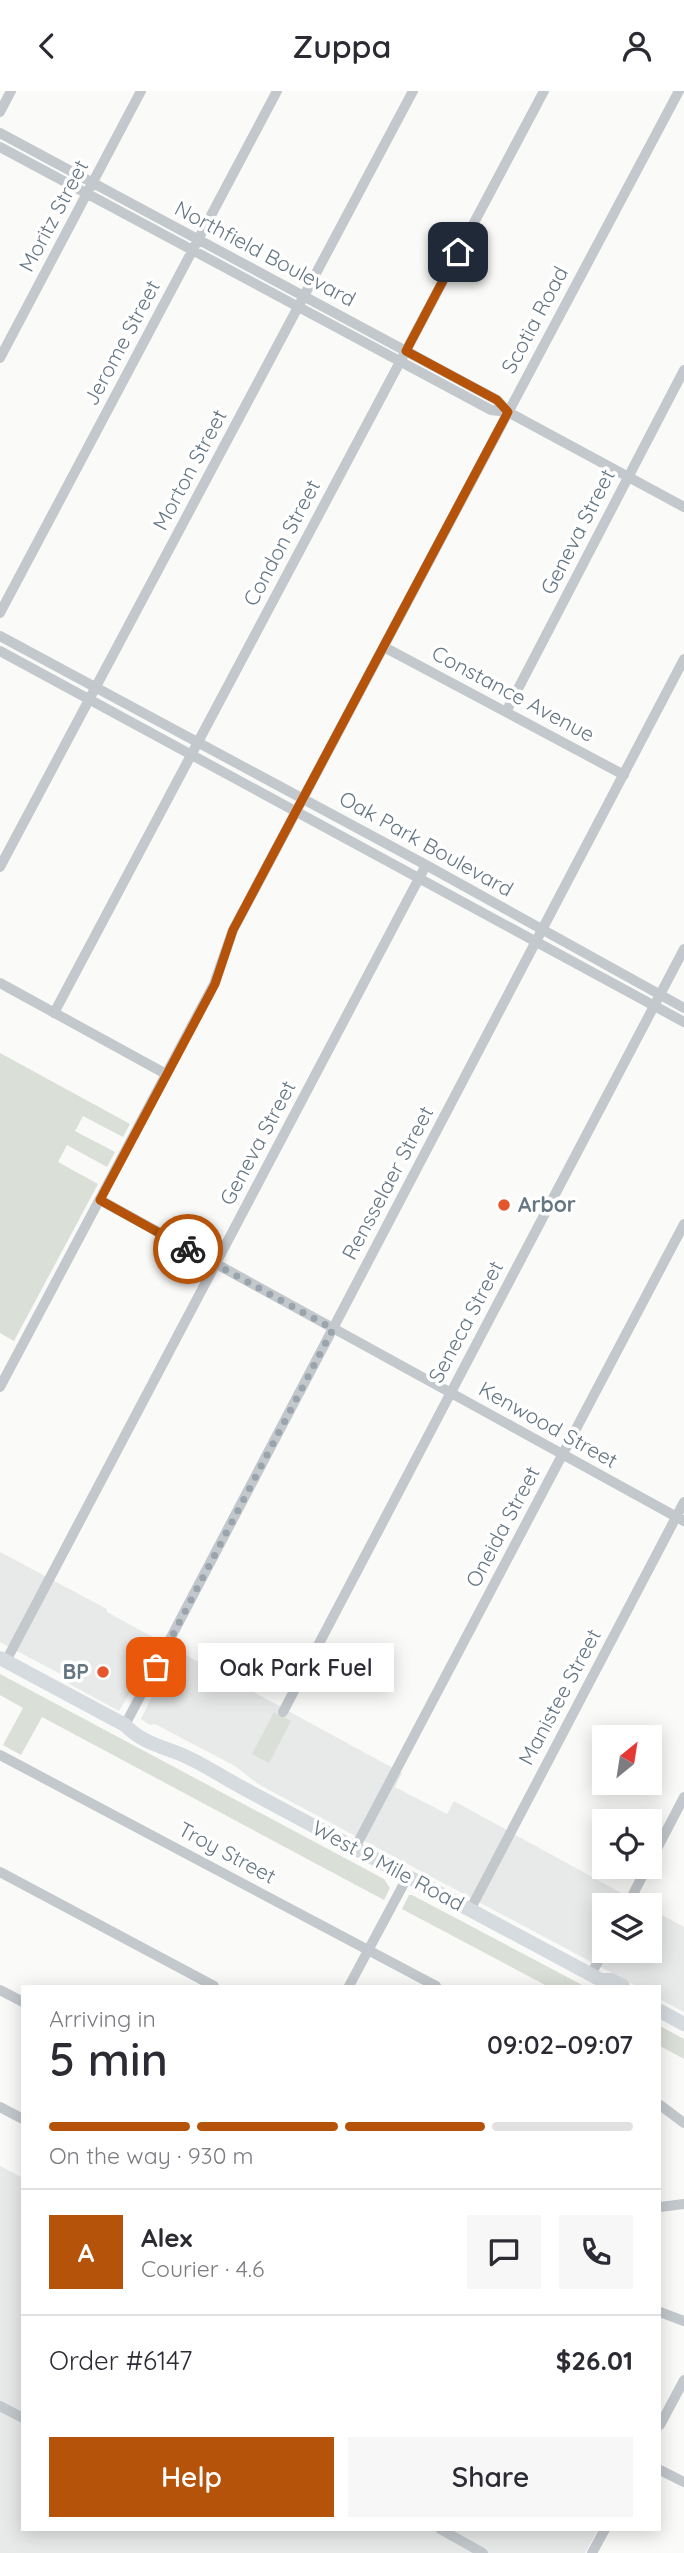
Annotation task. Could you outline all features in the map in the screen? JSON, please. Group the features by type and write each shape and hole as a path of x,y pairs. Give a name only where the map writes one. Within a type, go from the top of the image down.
{"main road":[{"name":"West 9 Mile Road","path":"3,1660 125,1725 145,1730 167,1742 176,1752 599,1980 611,1980 621,1985"},
{"path":"661,2012 684,2024"}],"street":[{"path":"0,112 11,91"},
{"name":"Moritz Street","path":"0,358 141,91"},
{"name":"Jerome Street","path":"0,613 277,91"},
{"name":"Morton Street","path":"0,867 413,91"},
{"name":"Condon Street","path":"54,1013 544,91"},
{"name":"Scotia Road","path":"0,1387 215,984 233,930 679,91"},
{"name":"Northfield Boulevard","path":"0,133 90,188 403,356 491,410 508,412 684,507"},
{"name":"Northfield Boulevard","path":"0,147 90,188"},
{"name":"Geneva Street","path":"506,712 684,370"},
{"name":"Oak Park Boulevard","path":"0,636 426,865 540,935 657,1000 684,1021"},
{"name":"Constance Avenue","path":"384,647 624,775"},
{"name":"Oak Park Boulevard","path":"0,651 420,876 540,935"},
{"name":"Rensselaer Street","path":"125,1725 684,659"},
{"name":"Geneva Street","path":"3,1660 426,865"},
{"name":"Seneca Street","path":"283,1712 684,949"},
{"path":"0,983 166,1074"},
{"name":"Oak Park Boulevard","path":"657,1000 684,1008"},
{"name":"Kenwood Street","path":"100,1200 680,1519"},
{"name":"Oneida Street","path":"355,1848 684,1224"},
{"name":"Manistee Street","path":"470,1910 680,1519 684,1502"},
{"name":"Troy Street","path":"0,1755 434,1985"},
{"path":"662,1839 684,1797"},
{"path":"0,1872 212,1985"},
{"path":"350,1985 408,1876"},
{"path":"0,1990 21,2002"},
{"path":"661,2106 684,2123"},
{"path":"0,2107 21,2118"},
{"path":"661,2207 684,2204"},
{"path":"661,2312 684,2321"},
{"path":"661,2423 684,2379"},
{"path":"0,2406 21,2417"},
{"path":"661,2470 684,2482"},
{"path":"444,2531 483,2553"},
{"path":"592,2553 604,2531"}],"shaded area":[{"path":"0,1053 130,1124 123,1137 83,1116 75,1131 115,1152 107,1167 67,1145 58,1162 98,1184 14,1341 0,1333"},
{"path":"0,1552 107,1609 107,1612 160,1641 119,1711 69,1684 68,1678 0,1642"},
{"path":"175,1649 402,1773 395,1787 447,1814 454,1801 621,1893 592,1893 592,1962 258,1784 235,1766 155,1724 150,1725 141,1719"},
{"path":"0,1674 384,1879 390,1888 384,1900 42,1717 21,1755 3,1745 23,1708 0,1695"},
{"path":"274,1712 291,1721 269,1763 252,1754"},
{"path":"409,1895 412,1895 582,1985 545,1985 402,1909"},
{"path":"662,1915 684,1927 684,2012 661,2000 661,1985 634,1985 593,1963 662,1963"},
{"path":"661,2027 684,2039 684,2059 661,2047"},
{"path":"0,2166 21,2177 21,2531 597,2531 585,2553 0,2553"}],"way so far":[{"path":"156,1667 333,1329 188,1249"}],"place":[{"name":"Arbor","path":"504,1205"},
{"name":"Oak Park Fuel","path":"156,1667"},
{"name":"BP","path":"103,1672"}],"route":[{"path":"188,1249 100,1200 215,984 233,930 508,412 497,400 406,351 458,252"}]}
